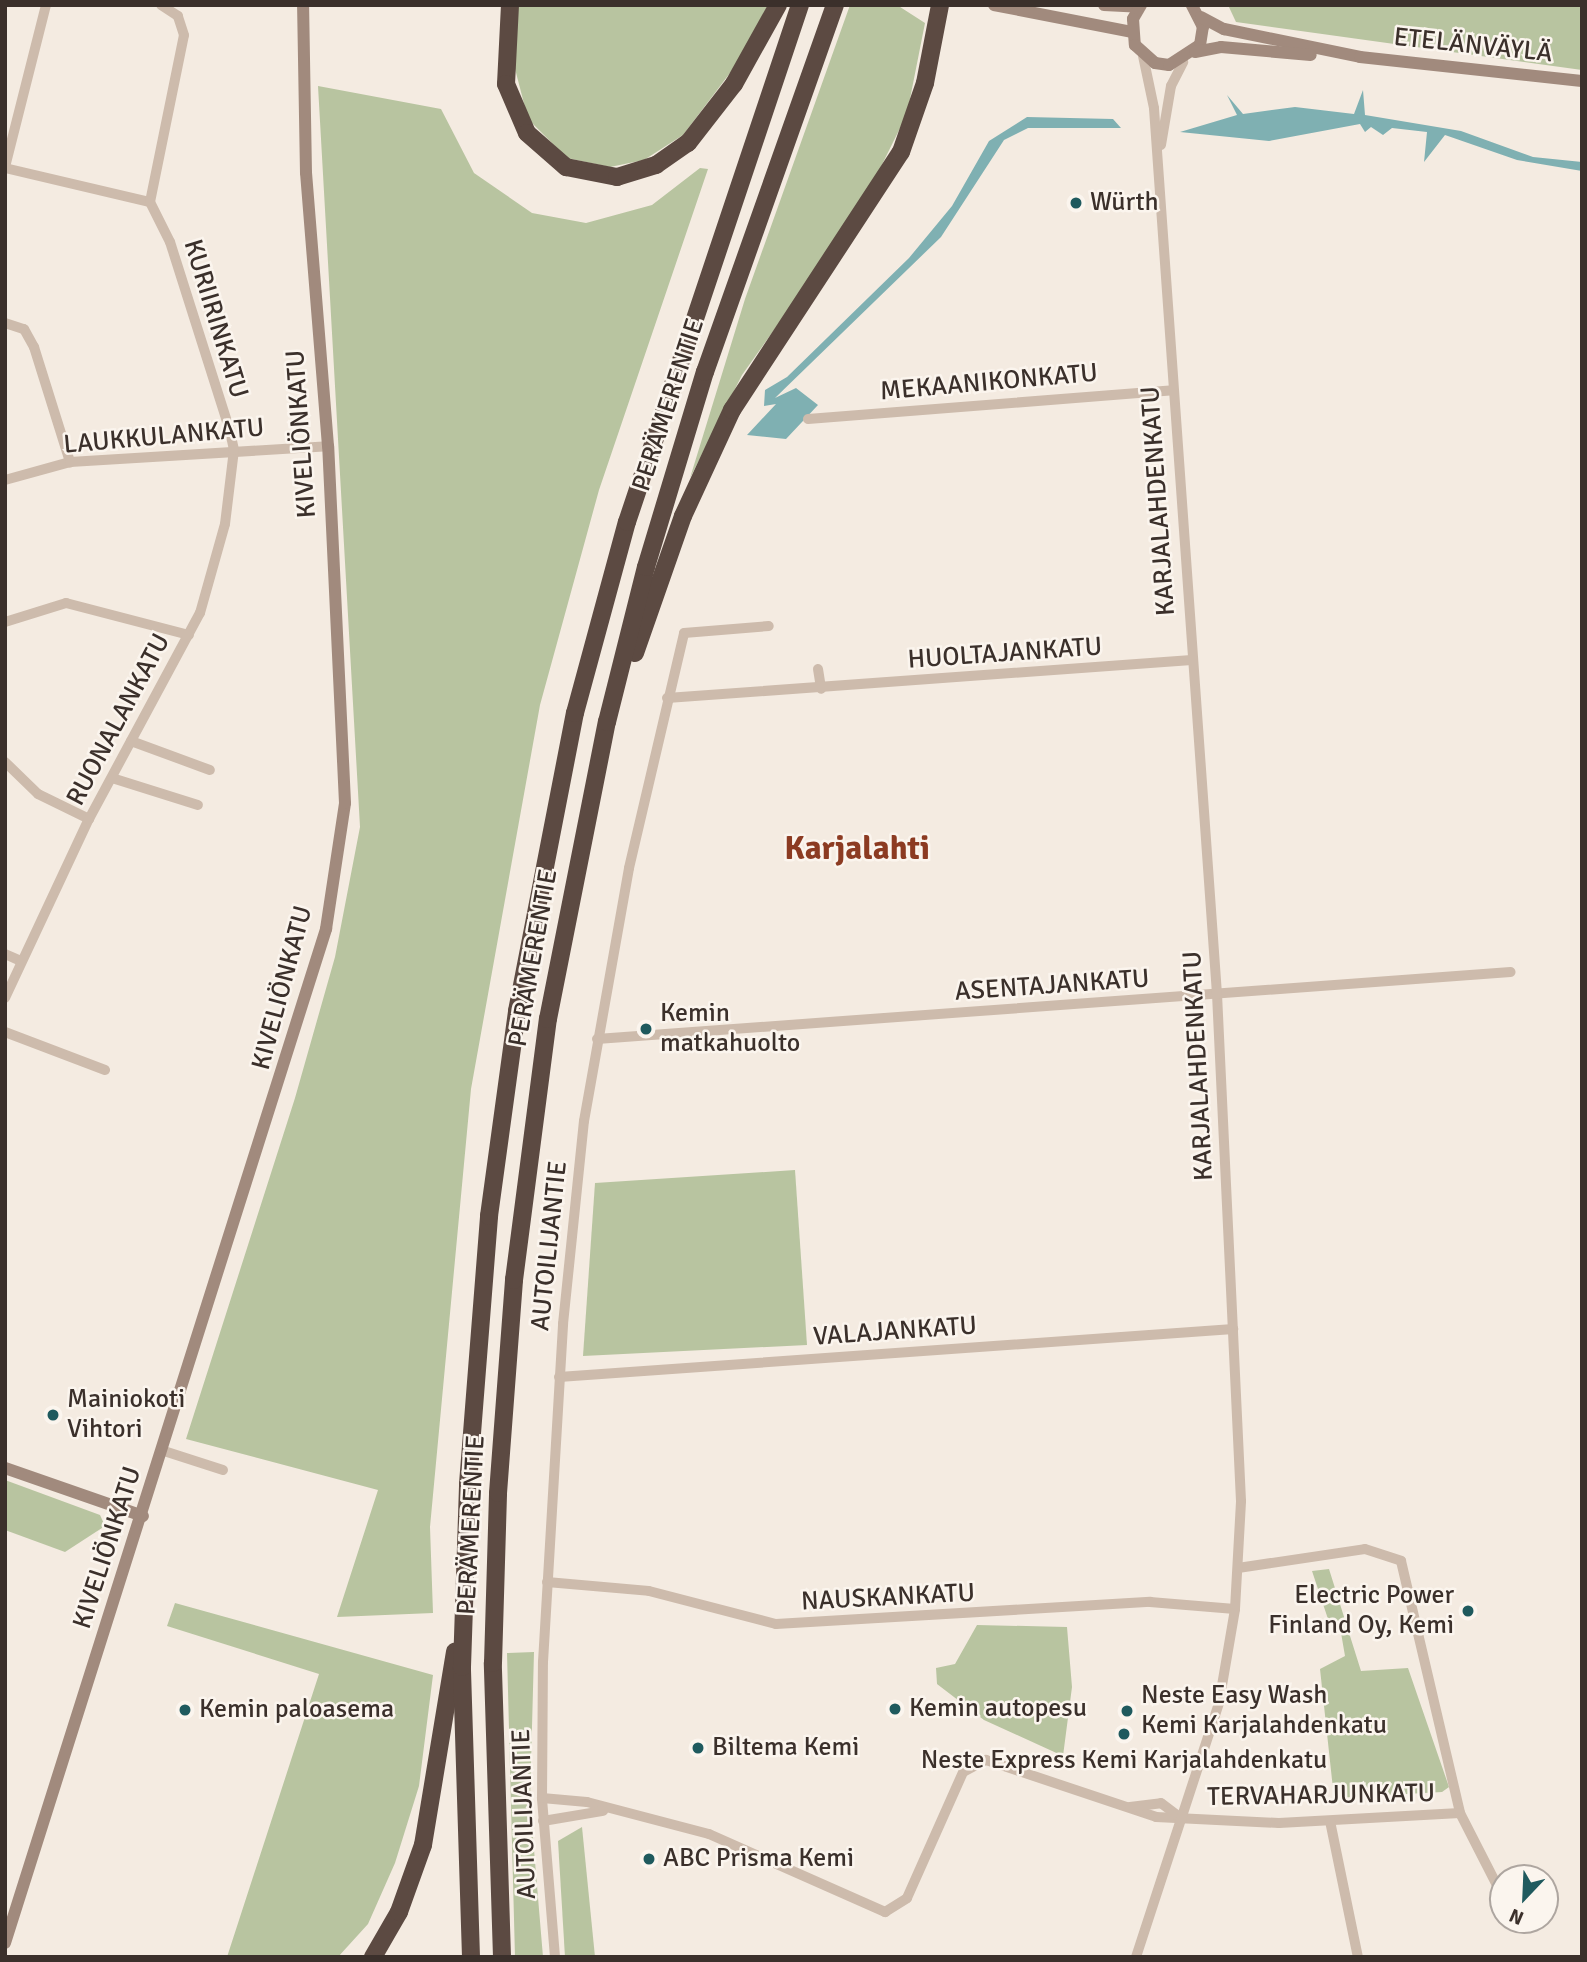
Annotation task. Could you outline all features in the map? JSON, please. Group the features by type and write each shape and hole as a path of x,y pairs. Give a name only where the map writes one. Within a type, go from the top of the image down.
{"highway":[{"path":"510,5 506,84 527,133 566,167 617,177 656,165 688,143 734,84 778,5"},
{"name":"PERÄMERENTIE","path":"471,1957 463,1618 477,1347 499,1129 572,727 661,406 800,5"},
{"name":"PERÄMERENTIE","path":"502,1957 494,1595 514,1280 548,1019 620,668 705,372 835,5"},
{"path":"620,668 634,655 683,516 742,392 901,152 925,82 940,5"},
{"path":"373,1957 405,1899 426,1835 463,1618"}],"main road":[{"name":"KIVELIÖNKATU","path":"5,1943 8,1923 164,1451 326,929 345,803 328,446 306,173 303,5"},
{"path":"994,5 1131,32"},
{"path":"1104,5 1140,6 1131,32 1143,56 1155,63 1183,62 1195,52 1201,17 1192,5"},
{"name":"ETELÄNVÄYLÄ","path":"1201,17 1224,29 1360,57"},
{"name":"ETELÄNVÄYLÄ","path":"1195,52 1221,47 1360,57 1582,81"},
{"path":"5,1468 143,1516"}],"street":[{"path":"46,5 5,168 150,202 184,35 178,16 161,5"},
{"name":"KARJALAHDENKATU","path":"1136,1957 1219,1703 1235,1609 1238,1568 1233,1329 1217,994 1158,160 1143,56"},
{"name":"KARJALAHDENKATU","path":"1158,160 1171,86 1183,62"},
{"name":"KURIIRINKATU","path":"150,202 170,242 234,450"},
{"path":"5,323 24,329 34,347 70,462"},
{"name":"MEKAANIKONKATU","path":"808,419 1173,390"},
{"name":"LAUKKULANKATU","path":"5,480 70,462 328,446"},
{"name":"RUONALANKATU","path":"5,998 89,819 189,635 222,546 234,450"},
{"path":"5,622 66,603 189,635"},
{"name":"AUTOILIJANTIE","path":"555,1957 542,1798 547,1582 559,1377 597,1039 667,698 684,633 769,626"},
{"name":"HUOLTAJANKATU","path":"667,698 821,689 1192,660"},
{"path":"818,669 821,689"},
{"path":"131,741 209,770"},
{"path":"5,762 38,794 89,819"},
{"path":"112,778 198,805"},
{"path":"5,954 21,961"},
{"name":"ASENTAJANKATU","path":"597,1039 1511,972"},
{"path":"5,1032 105,1070"},
{"name":"VALAJANKATU","path":"559,1377 1233,1329"},
{"path":"164,1451 223,1470"},
{"path":"1238,1568 1365,1549 1401,1561 1460,1813 1489,1870"},
{"name":"NAUSKANKATU","path":"547,1582 649,1591 776,1624 1150,1602 1235,1609"},
{"path":"542,1798 587,1802 603,1811 709,1834 885,1912 908,1898 962,1772 976,1762 1128,1807 1182,1819"},
{"path":"1128,1807 1161,1803 1182,1819"},
{"path":"543,1821 603,1811"},
{"name":"TERVAHARJUNKATU","path":"1182,1819 1329,1821 1460,1813"},
{"path":"1329,1821 1358,1957"}],"green space":[{"path":"518,5 768,5 736,65 683,135 644,160 610,167 567,158 528,119 513,61"},
{"path":"850,5 897,5 925,23 907,114 861,207 742,375 690,478 745,299"},
{"path":"1228,5 1582,5 1582,70 1236,22"},
{"path":"318,86 441,109 474,173 532,213 586,223 652,205 700,168 708,169 599,490 540,705 471,1089 430,1527 433,1613 337,1617 378,1490 186,1439 295,1098 335,957 360,827"},
{"path":"795,1170 807,1345 583,1356 595,1183"},
{"path":"5,1480 100,1515 105,1526 65,1552 5,1530"},
{"path":"1329,1569 1361,1671 1408,1668 1449,1787 1442,1792 1334,1798 1320,1669 1345,1656 1340,1627 1328,1619 1312,1571"},
{"path":"175,1603 433,1675 419,1786 395,1863 368,1924 338,1957 227,1957 319,1674 167,1626"},
{"path":"977,1625 1067,1627 1072,1687 1063,1756 984,1720 937,1684 936,1668 955,1664"},
{"path":"534,1652 530,1802 543,1957 515,1957 507,1653"},
{"path":"582,1827 595,1957 565,1957 558,1841"}],"water":[{"path":"1363,90 1365,115 1461,131 1533,157 1582,162 1582,171 1517,160 1445,135 1424,162 1427,132 1392,128 1383,135 1371,127 1365,132 1360,124 1269,141 1180,132 1237,115 1227,95 1243,114 1295,107 1354,114"},
{"path":"1027,117 1113,119 1121,128 1028,128 1004,140 941,237 775,398 796,388 818,405 786,439 747,435 776,404 764,406 765,390 787,377 909,258 952,206 989,141"}],"place":[{"name":"Würth","path":"1076,203"},
{"name":"Kemin matkahuolto","path":"646,1029"},
{"name":"Mainiokoti Vihtori","path":"53,1415"},
{"name":"Electric Power Finland Oy, Kemi","path":"1468,1611"},
{"name":"Kemin autopesu","path":"895,1709"},
{"name":"Kemin paloasema","path":"185,1710"},
{"name":"Neste Easy Wash Kemi Karjalahdenkatu","path":"1127,1711"},
{"name":"Neste Express Kemi Karjalahdenkatu","path":"1124,1734"},
{"name":"Biltema Kemi","path":"698,1748"},
{"name":"ABC Prisma Kemi","path":"649,1859"}],"district":[{"name":"Karjalahti","path":"857,849"}]}
